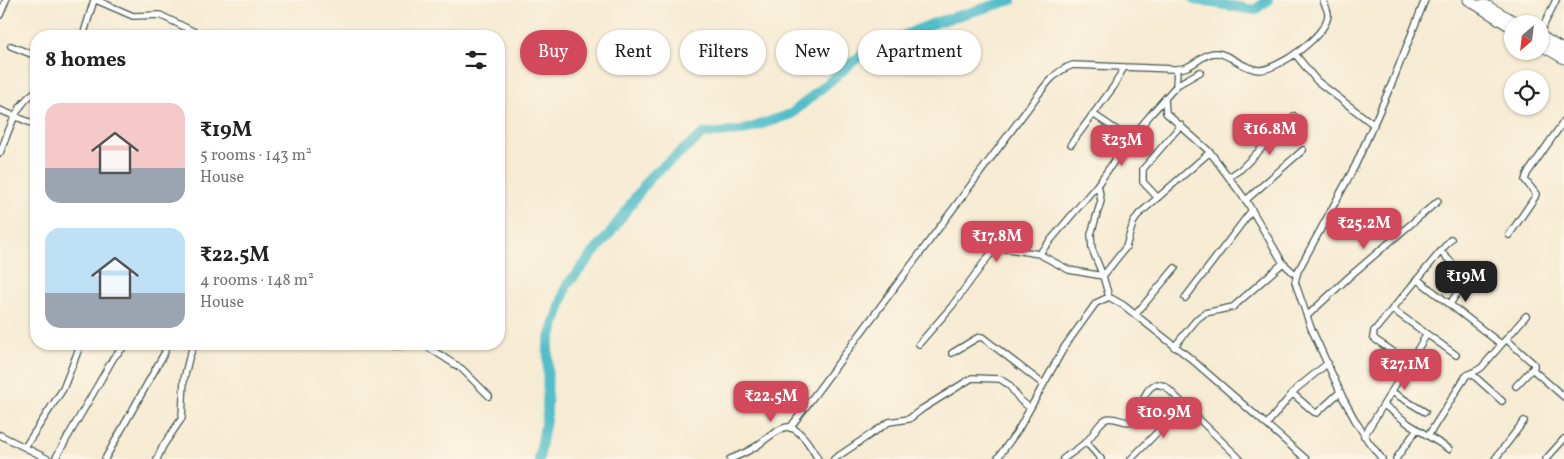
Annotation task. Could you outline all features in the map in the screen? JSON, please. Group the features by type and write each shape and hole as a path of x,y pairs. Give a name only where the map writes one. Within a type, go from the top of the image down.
{"main road":[{"path":"1468,0 1478,5 1486,5 1504,20"},
{"path":"1499,15 1504,17"},
{"path":"1549,44 1564,59"},
{"path":"1549,47 1564,50"}],"street":[{"path":"0,15 6,0"},
{"path":"85,30 95,0 132,16 160,15 191,30"},
{"path":"790,428 1030,106 1056,74 1073,65 1177,69 1189,66 1209,54 1217,53 1258,70 1274,67 1295,54 1314,38 1326,22 1328,14 1323,0"},
{"path":"1382,459 1364,436 1340,392 1307,316 1295,282 1296,276 1355,166 1374,125 1425,0"},
{"path":"1549,15 1556,0"},
{"path":"11,46 30,54"},
{"path":"1295,54 1317,81 1374,125"},
{"path":"1071,144 1119,78 1124,67"},
{"path":"1176,87 1177,69"},
{"path":"1039,254 1098,184 1130,139 1165,99 1176,87 1200,72"},
{"path":"0,153 15,116 24,100 30,96"},
{"path":"1165,99 1166,113 1210,152 1246,200 1283,263 1296,276"},
{"path":"0,110 30,122"},
{"path":"1092,114 1130,139"},
{"path":"1229,177 1245,165 1294,116"},
{"path":"1509,235 1536,198 1536,194 1526,180 1528,174 1564,120"},
{"path":"1157,197 1144,182 1142,169 1181,125"},
{"path":"1246,200 1303,150"},
{"path":"1103,276 1126,247 1133,224 1139,214 1210,152"},
{"path":"1098,184 1101,201 1091,234 1092,249 1109,297 1135,315 1174,347 1306,459"},
{"path":"1307,316 1356,270 1438,201"},
{"path":"1186,298 1232,240 1252,210"},
{"path":"1410,363 1373,337 1374,331 1452,239"},
{"path":"919,344 952,306 996,249 1002,248 1039,254 1069,270 1103,276"},
{"path":"1441,252 1467,278 1450,304"},
{"path":"1174,347 1205,313 1233,307 1283,263"},
{"path":"1135,315 1175,268"},
{"path":"1417,279 1533,362 1534,367 1516,386"},
{"path":"997,459 1007,448 1065,346 1096,303 1109,297"},
{"path":"1392,309 1456,355"},
{"path":"1428,436 1463,380 1471,373 1478,371 1526,316"},
{"path":"1364,436 1427,334"},
{"path":"952,353 982,337 1043,384"},
{"path":"24,447 63,389 78,350"},
{"path":"55,459 114,357 121,350"},
{"path":"105,459 165,350"},
{"path":"157,459 162,446 182,418 184,379 192,350"},
{"path":"432,350 462,369 489,396"},
{"path":"1267,424 1292,393 1328,363"},
{"path":"1532,369 1564,397"},
{"path":"1471,373 1502,401"},
{"path":"834,459 889,422 909,420 922,409 972,378 1000,379 1009,385 1020,400 1030,408"},
{"path":"1063,459 1086,442 1104,421 1108,419 1132,422 1136,419 1143,411 1142,402 1145,396 1150,388 1156,384 1165,386 1240,459"},
{"path":"1292,393 1316,413 1340,392"},
{"path":"1392,392 1425,412"},
{"path":"1130,459 1184,405"},
{"path":"1384,405 1449,449"},
{"path":"1495,459 1524,421"},
{"path":"730,459 755,447 780,429 790,428 802,436 818,459"},
{"path":"1396,459 1417,429"},
{"path":"0,435 48,459"},
{"path":"1546,459 1564,439"},
{"path":"1086,442 1100,459"}],"waterway":[{"path":"539,459 547,414 548,345 567,285 611,232 650,177 703,134 742,131 791,114 867,50 937,22 1012,0"},
{"path":"1195,0 1255,10 1268,0"}]}
